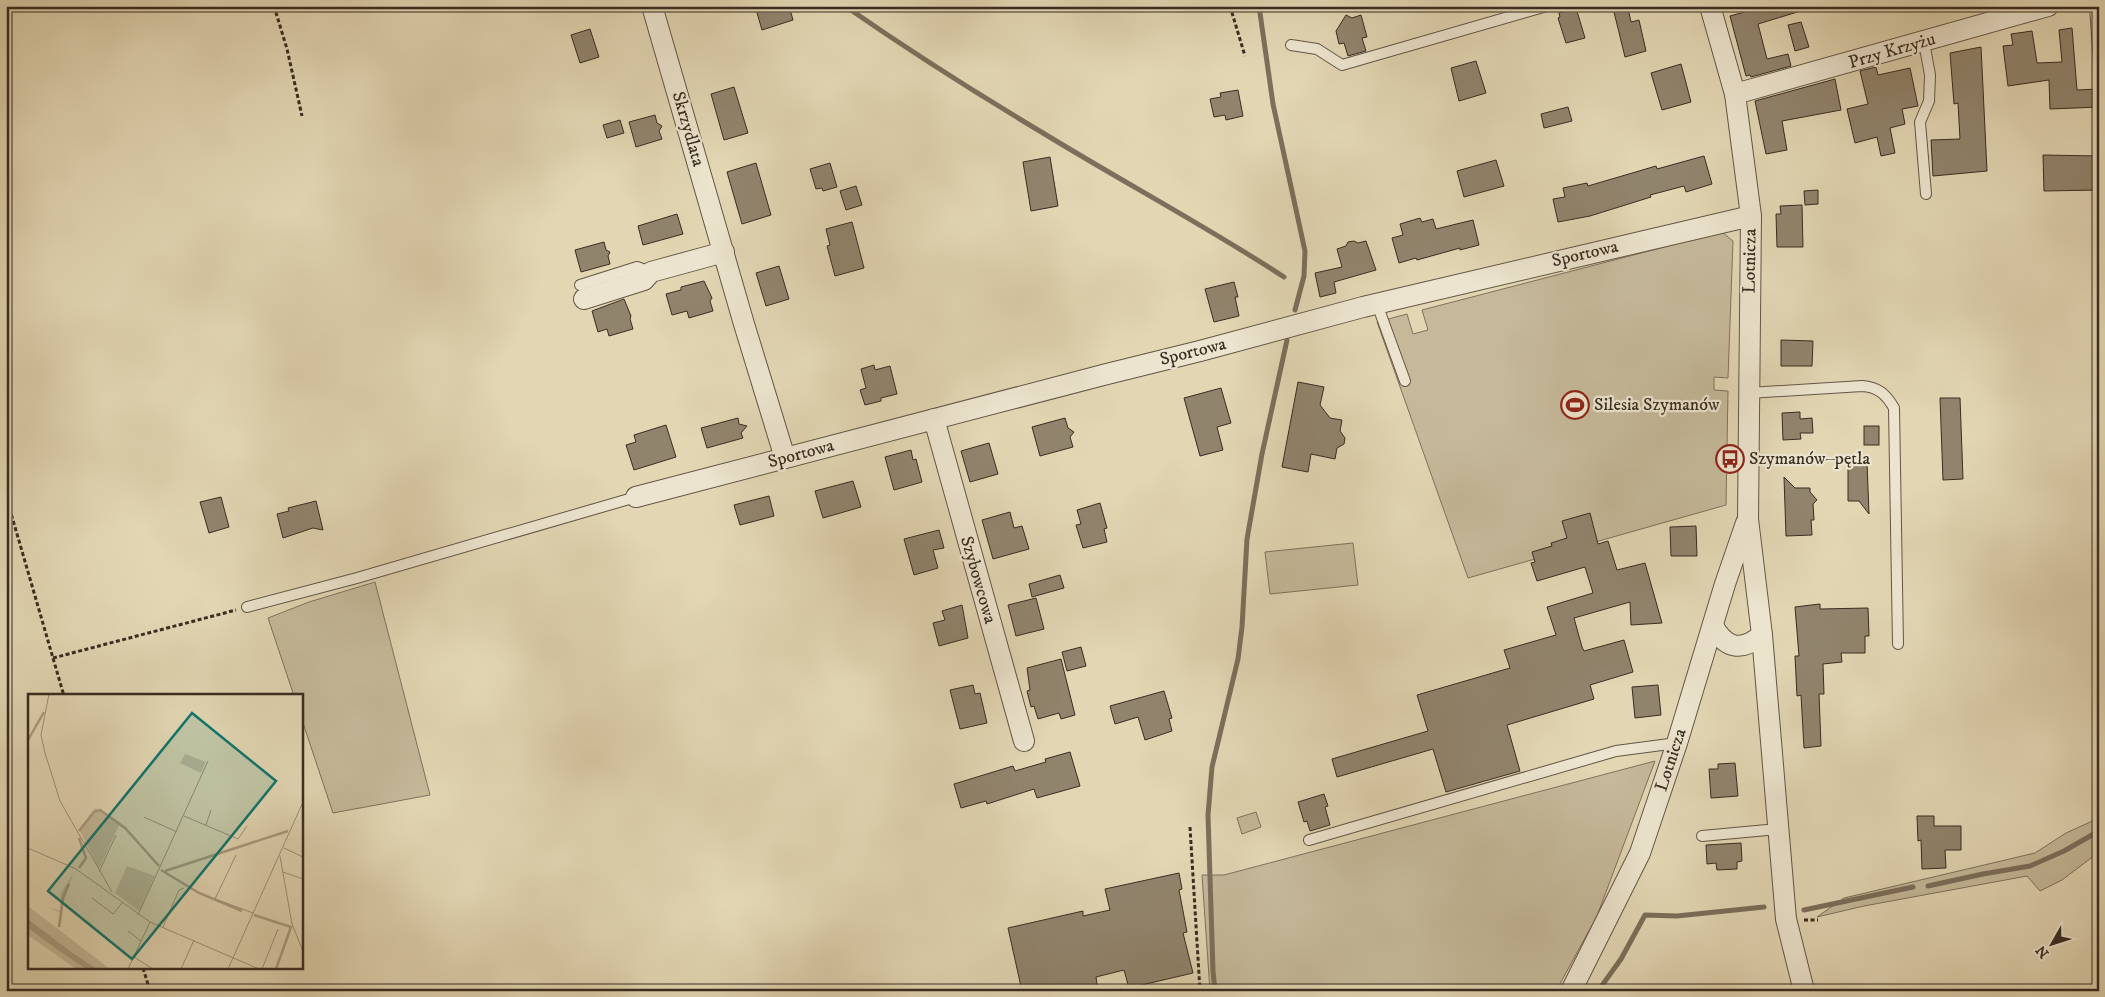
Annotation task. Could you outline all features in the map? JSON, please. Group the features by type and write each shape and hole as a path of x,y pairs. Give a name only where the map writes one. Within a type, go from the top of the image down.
{"street":[{"name":"Skrzydlata","path":"652,6 785,458"},
{"name":"Lotnicza","path":"1710,6 1735,94 1751,216 1748,519 1762,635 1786,919 1804,991"},
{"name":"Przy Krzyżu","path":"1735,94 2048,6"},
{"name":"Sportowa","path":"636,497 1377,304 1586,253 1751,216"},
{"path":"582,292 644,280 651,272 724,252"},
{"name":"Szybowcowa","path":"934,419 1024,741"},
{"name":"Lotnicza","path":"1571,991 1640,853 1748,519"},
{"path":"1713,626 1719,637 1727,643 1736,646 1745,646 1762,635"}],"lane":[{"path":"1291,45 1317,49 1342,65 1548,6"},
{"path":"2095,6 2099,64"},
{"path":"1924,42 1930,75 1929,101 1920,122 1926,194"},
{"path":"1377,304 1404,381"},
{"path":"1748,393 1862,386 1874,387 1888,397 1894,408 1898,644"},
{"path":"247,607 357,578 636,497"},
{"path":"1309,840 1616,751 1677,743"},
{"path":"1702,836 1778,829"}],"path":[{"path":"274,6 288,49 302,116"},
{"path":"1230,6 1245,56"},
{"path":"6,496 63,694"},
{"path":"6,516 12,515"},
{"path":"53,658 247,607"},
{"path":"1190,827 1200,991"},
{"path":"144,970 150,991"}],"shaded area":[{"path":"1722,232 1733,241 1728,378 1714,377 1714,390 1728,391 1726,505 1468,578 1377,322 1407,314 1413,334 1428,330 1422,310"},
{"path":"1353,543 1358,585 1270,594 1265,552"},
{"path":"375,582 430,795 333,813 302,720 302,694 293,694 268,618 309,602"},
{"path":"1655,761 1597,916 1556,991 1210,991 1202,875 1224,875"},
{"path":"1256,812 1261,827 1242,834 1237,818"},
{"path":"2099,818 2099,852 2062,880 2040,891 2027,876 1864,906 1817,917 1844,898 2035,853 2066,833"}],"building":[{"path":"755,6 789,6 793,20 762,30"},
{"path":"1766,6 1804,6 1804,10 1758,24 1767,59 1788,54 1791,66 1751,77 1750,75 1746,76 1730,16"},
{"path":"1576,8 1585,38 1566,43 1558,18 1560,17 1559,13"},
{"path":"1628,8 1631,22 1639,20 1646,51 1625,57 1614,12"},
{"path":"1346,15 1352,18 1361,15 1367,37 1362,38 1366,51 1348,56 1344,43 1339,44 1336,31"},
{"path":"1801,22 1809,47 1795,51 1788,25"},
{"path":"2072,28 2077,90 2099,89 2099,107 2050,109 2049,80 2008,86 2003,46 2013,45 2011,34 2032,31 2037,63 2062,62 2059,30"},
{"path":"590,29 599,57 580,63 571,35"},
{"path":"1981,47 1987,171 1933,176 1931,140 1960,139 1958,103 1954,104 1950,53"},
{"path":"1476,61 1486,93 1459,101 1451,68"},
{"path":"1681,64 1691,102 1662,110 1651,73"},
{"path":"1876,67 1878,75 1910,68 1918,106 1902,109 1905,124 1890,128 1895,153 1881,156 1877,137 1855,143 1847,109 1868,104 1860,71"},
{"path":"1835,79 1841,110 1782,121 1787,150 1766,154 1755,101"},
{"path":"734,87 748,133 724,140 711,94"},
{"path":"1238,90 1243,116 1226,120 1225,115 1214,117 1210,99 1221,97 1220,93"},
{"path":"1568,107 1572,121 1544,128 1541,114"},
{"path":"655,115 657,123 662,126 659,131 662,139 636,147 629,122"},
{"path":"620,120 624,133 607,138 603,125"},
{"path":"2043,155 2099,156 2099,190 2044,191"},
{"path":"1704,156 1712,184 1686,192 1684,186 1650,195 1651,197 1590,216 1558,222 1553,199 1565,197 1563,188 1587,183 1588,186 1656,166 1657,169"},
{"path":"1050,157 1058,206 1031,211 1023,162"},
{"path":"1496,160 1504,186 1464,197 1457,171"},
{"path":"756,163 771,215 742,224 727,172"},
{"path":"830,163 837,187 823,191 822,188 816,189 810,169"},
{"path":"856,186 862,205 846,210 840,191"},
{"path":"1818,190 1818,204 1805,205 1804,191"},
{"path":"1802,205 1803,247 1777,247 1776,214 1781,214 1780,206"},
{"path":"677,214 683,234 643,245 638,226"},
{"path":"1420,218 1422,222 1433,219 1436,229 1473,220 1479,245 1399,263 1392,238 1403,235 1400,224"},
{"path":"852,222 864,268 835,276 827,246 830,245 826,229"},
{"path":"1354,241 1358,243 1366,241 1376,270 1334,282 1336,293 1320,297 1315,273 1342,267 1337,249 1346,246 1348,242"},
{"path":"604,242 606,250 610,252 608,256 610,264 581,272 575,250"},
{"path":"779,266 789,299 766,306 756,273"},
{"path":"704,281 712,298 710,301 713,311 689,318 687,311 672,315 666,294 681,290 681,287"},
{"path":"1234,282 1238,297 1235,297 1239,316 1214,322 1205,289"},
{"path":"624,299 631,316 633,329 609,336 607,329 598,332 592,311"},
{"path":"1781,340 1813,341 1812,366 1781,366"},
{"path":"874,365 875,370 890,366 897,394 865,405 860,390 866,388 861,369"},
{"path":"1298,382 1324,387 1320,405 1330,418 1342,420 1340,431 1345,438 1344,444 1337,448 1335,459 1311,454 1308,472 1282,467"},
{"path":"1221,388 1231,423 1217,427 1223,450 1200,456 1184,398"},
{"path":"1940,398 1960,398 1963,479 1943,480"},
{"path":"1800,412 1800,419 1812,418 1813,433 1800,433 1801,439 1783,440 1782,413"},
{"path":"738,418 739,424 747,426 741,433 743,438 707,448 701,428"},
{"path":"1065,418 1068,428 1074,432 1070,437 1073,447 1040,456 1032,427"},
{"path":"666,425 676,457 634,470 626,445 636,442 634,435"},
{"path":"1864,426 1879,426 1879,445 1864,445"},
{"path":"989,443 998,474 970,482 961,451"},
{"path":"911,450 913,460 916,459 922,482 894,490 885,457"},
{"path":"1867,462 1869,514 1859,501 1848,501 1848,463"},
{"path":"1784,477 1795,488 1810,488 1810,492 1817,500 1813,504 1814,520 1811,520 1812,535 1786,536"},
{"path":"853,481 861,507 823,518 815,491"},
{"path":"769,496 774,516 740,525 734,505"},
{"path":"221,497 229,527 209,533 200,502"},
{"path":"316,501 323,530 313,528 283,538 277,514 289,511 288,508"},
{"path":"1100,503 1107,528 1104,529 1107,542 1083,548 1076,525 1081,524 1077,510"},
{"path":"1010,512 1014,528 1022,526 1029,549 993,559 982,520"},
{"path":"1590,513 1598,544 1608,541 1617,570 1645,563 1662,623 1631,625 1630,602 1574,618 1584,651 1624,640 1633,672 1590,685 1594,699 1507,725 1520,771 1446,792 1433,749 1337,777 1332,759 1428,731 1417,695 1510,668 1504,650 1556,635 1547,607 1593,593 1585,567 1537,581 1531,563 1535,562 1532,552 1552,546 1551,543 1567,538 1562,521"},
{"path":"1696,526 1697,556 1671,556 1670,527"},
{"path":"939,530 944,548 933,550 938,568 914,575 904,539"},
{"path":"1060,575 1064,588 1032,597 1029,584"},
{"path":"1036,598 1044,629 1016,636 1008,605"},
{"path":"1820,604 1820,609 1868,608 1869,636 1865,636 1865,653 1841,653 1842,662 1823,664 1824,694 1819,694 1821,746 1804,748 1801,695 1797,696 1795,656 1799,656 1795,607"},
{"path":"962,605 968,638 939,646 933,623 945,620 942,611"},
{"path":"1081,647 1086,666 1067,671 1062,652"},
{"path":"1061,659 1075,715 1061,719 1059,713 1038,719 1034,706 1031,707 1027,691 1030,690 1027,668"},
{"path":"973,685 975,694 980,693 987,723 960,729 950,690"},
{"path":"1658,685 1661,715 1635,718 1632,687"},
{"path":"1164,691 1172,718 1169,719 1172,731 1145,740 1138,717 1115,724 1110,706"},
{"path":"1070,752 1080,786 1037,798 1034,789 987,804 986,801 961,808 954,784 1013,766 1015,771 1046,762 1045,759"},
{"path":"1735,763 1738,796 1711,798 1709,769 1718,769 1718,764"},
{"path":"1324,794 1328,806 1325,807 1330,825 1310,831 1307,821 1304,822 1298,802"},
{"path":"1917,816 1934,816 1934,826 1961,826 1961,850 1945,850 1946,868 1922,869 1921,840 1918,841"},
{"path":"1741,843 1742,861 1737,862 1737,869 1717,870 1716,863 1707,864 1706,845"},
{"path":"1179,873 1182,889 1179,890 1187,932 1183,933 1193,973 1129,988 1124,970 1096,977 1098,991 1022,991 1008,928 1083,911 1083,916 1110,910 1105,889"}],"waterway":[{"path":"845,6 993,103 1284,277"},
{"path":"1259,6 1273,104 1305,251 1304,276 1295,310"},
{"path":"1215,991 1208,815 1212,767 1238,659 1242,627 1247,539 1262,454 1287,340"},
{"path":"1928,886 2030,866 2064,851 2099,831"},
{"path":"1804,910 1913,887"},
{"path":"1598,991 1621,959 1645,915 1677,916 1764,907"}],"place":[{"name":"Silesia Szymanów","path":"1575,405"},
{"name":"Szymanów–pętla","path":"1730,459"}]}
